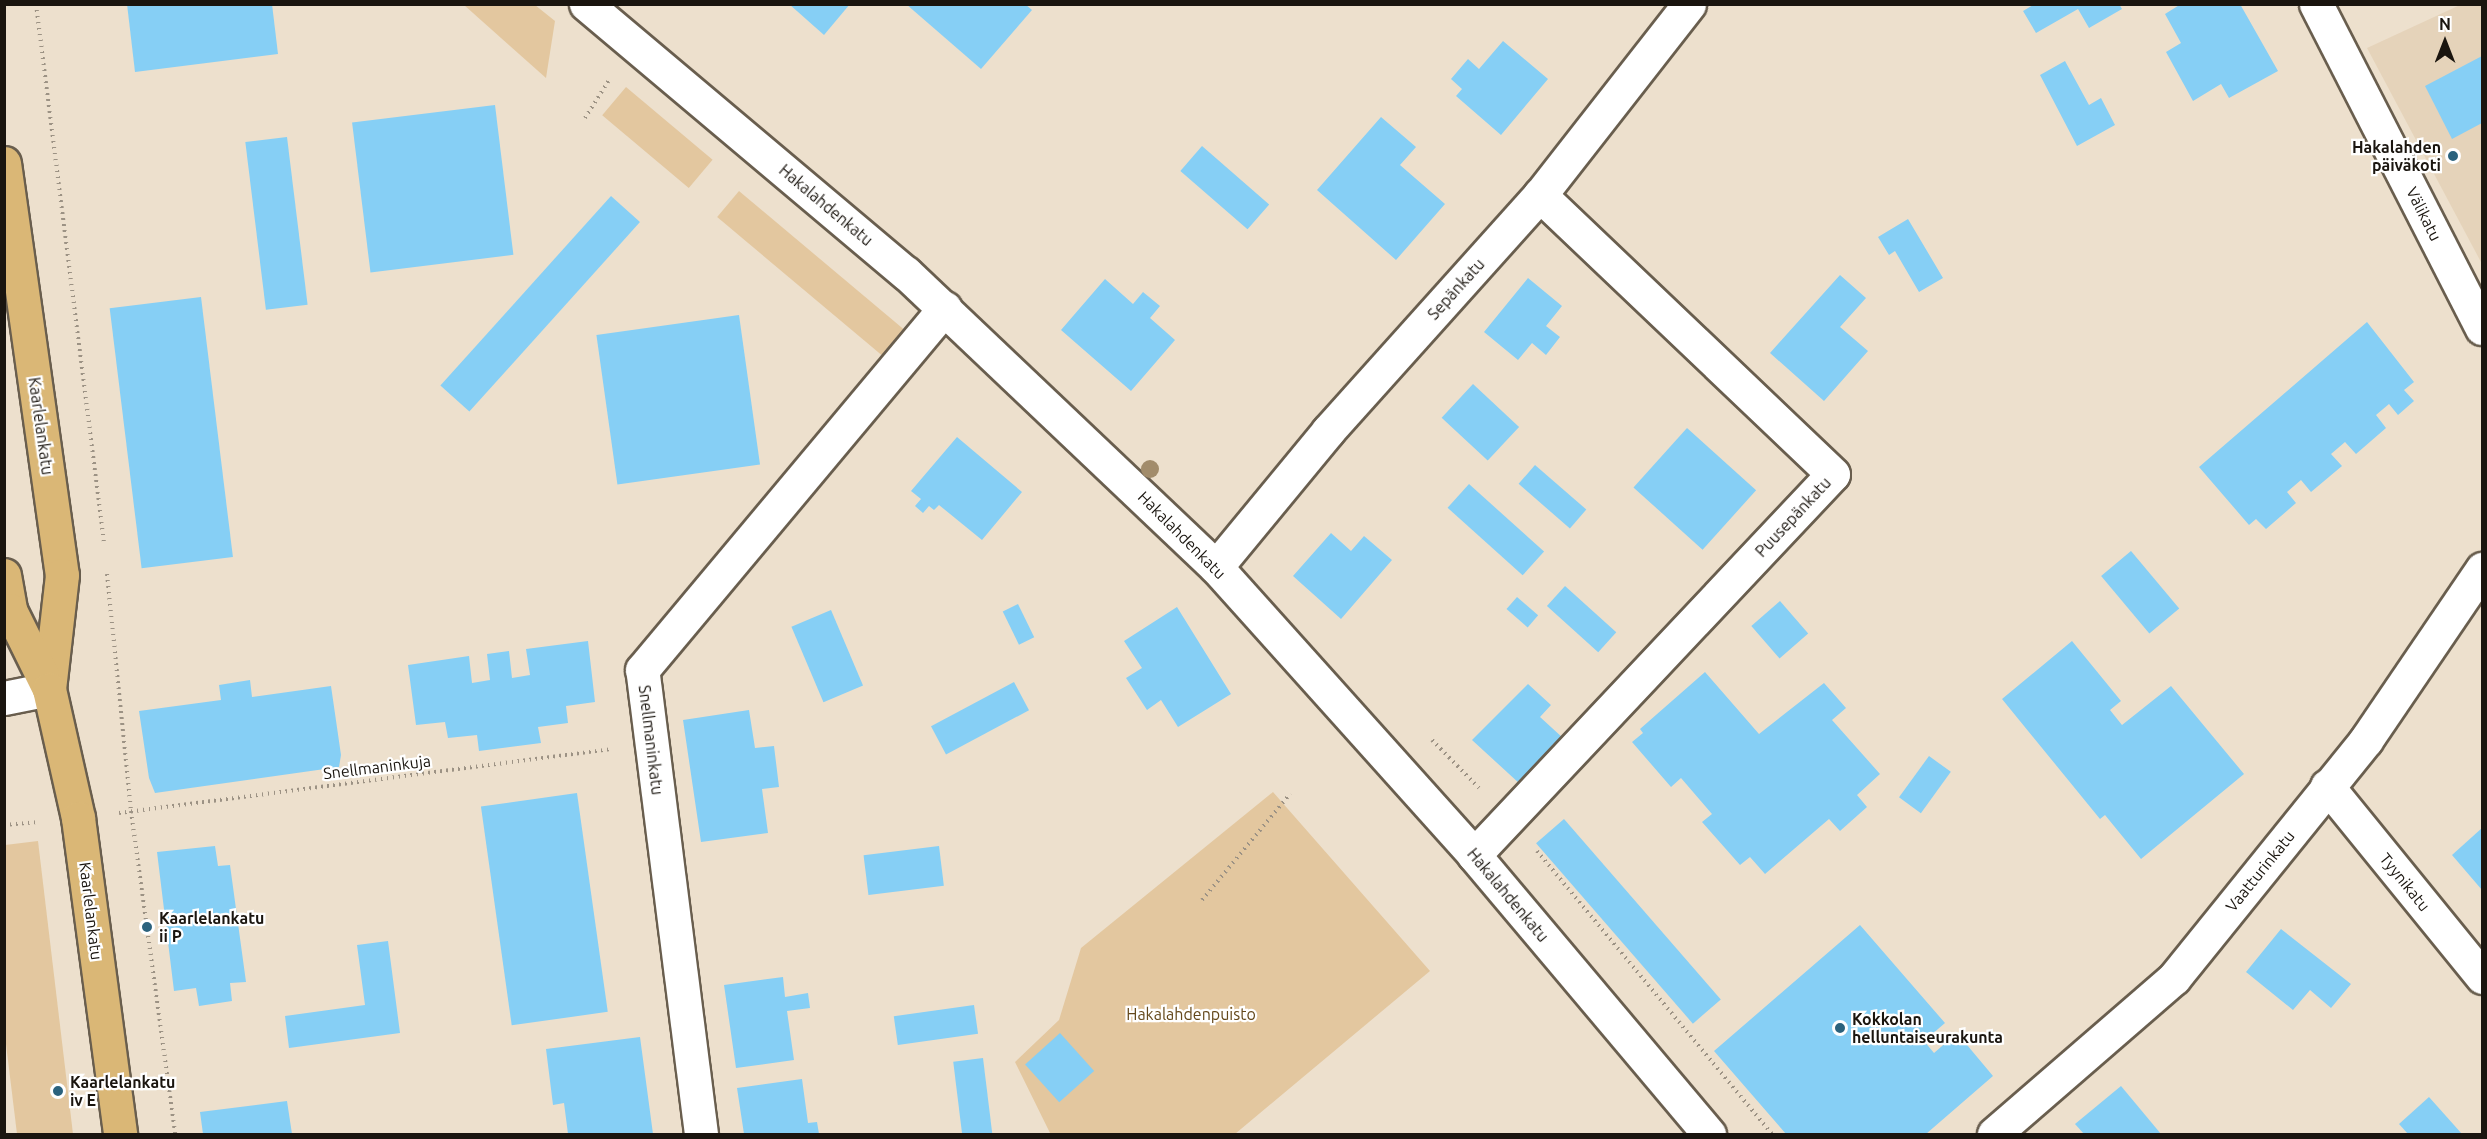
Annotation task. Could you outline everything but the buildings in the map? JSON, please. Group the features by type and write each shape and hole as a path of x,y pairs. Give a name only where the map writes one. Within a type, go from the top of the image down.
{"main road":[{"name":"Kaarlelankatu","path":"4,164 62,575 49,689"},
{"name":"Kaarlelankatu","path":"4,575 10,610 49,689 78,818 120,1134"}],"street":[{"name":"Hakalahdenkatu","path":"586,4 945,308 1216,567 1474,855 1709,1134"},
{"name":"Sepänkatu","path":"1216,567 1328,431 1540,195 1689,4"},
{"name":"Välikatu","path":"2316,4 2482,328"},
{"name":"Puusepänkatu","path":"1474,855 1833,474 1540,195"},
{"name":"Snellmaninkatu","path":"701,1134 642,670 945,308"},
{"name":"Vaatturinkatu","path":"1994,1134 2174,978 2327,786 2367,740 2482,568"},
{"path":"4,698 49,689"},
{"name":"Tyynikatu","path":"2327,786 2482,977"}],"path":[{"name":"Snellmaninkuja","path":"78,818 651,744"},
{"path":"1202,900 1290,794"}],"shaded area":[{"name":"Hakalahden päiväkoti","path":"2460,5 2482,5 2482,264 2367,48"}],"green space":[{"path":"464,5 535,5 555,21 546,78"},
{"path":"626,87 713,160 689,188 602,115"},
{"path":"739,191 909,334 887,360 717,217"},
{"name":"Hakalahdenpuisto","path":"1273,792 1430,971 1235,1134 1050,1133 1015,1062 1059,1020 1081,948"},
{"path":"38,841 73,1134 17,1134 5,1036 5,845"}],"place":[{"name":"Hakalahden päiväkoti","path":"2453,156"},
{"name":"Kaarlelankatu ii P","path":"147,927"},
{"name":"Kokkolan helluntaiseurakunta","path":"1840,1028"},
{"name":"Kaarlelankatu iv E","path":"58,1091"}]}
